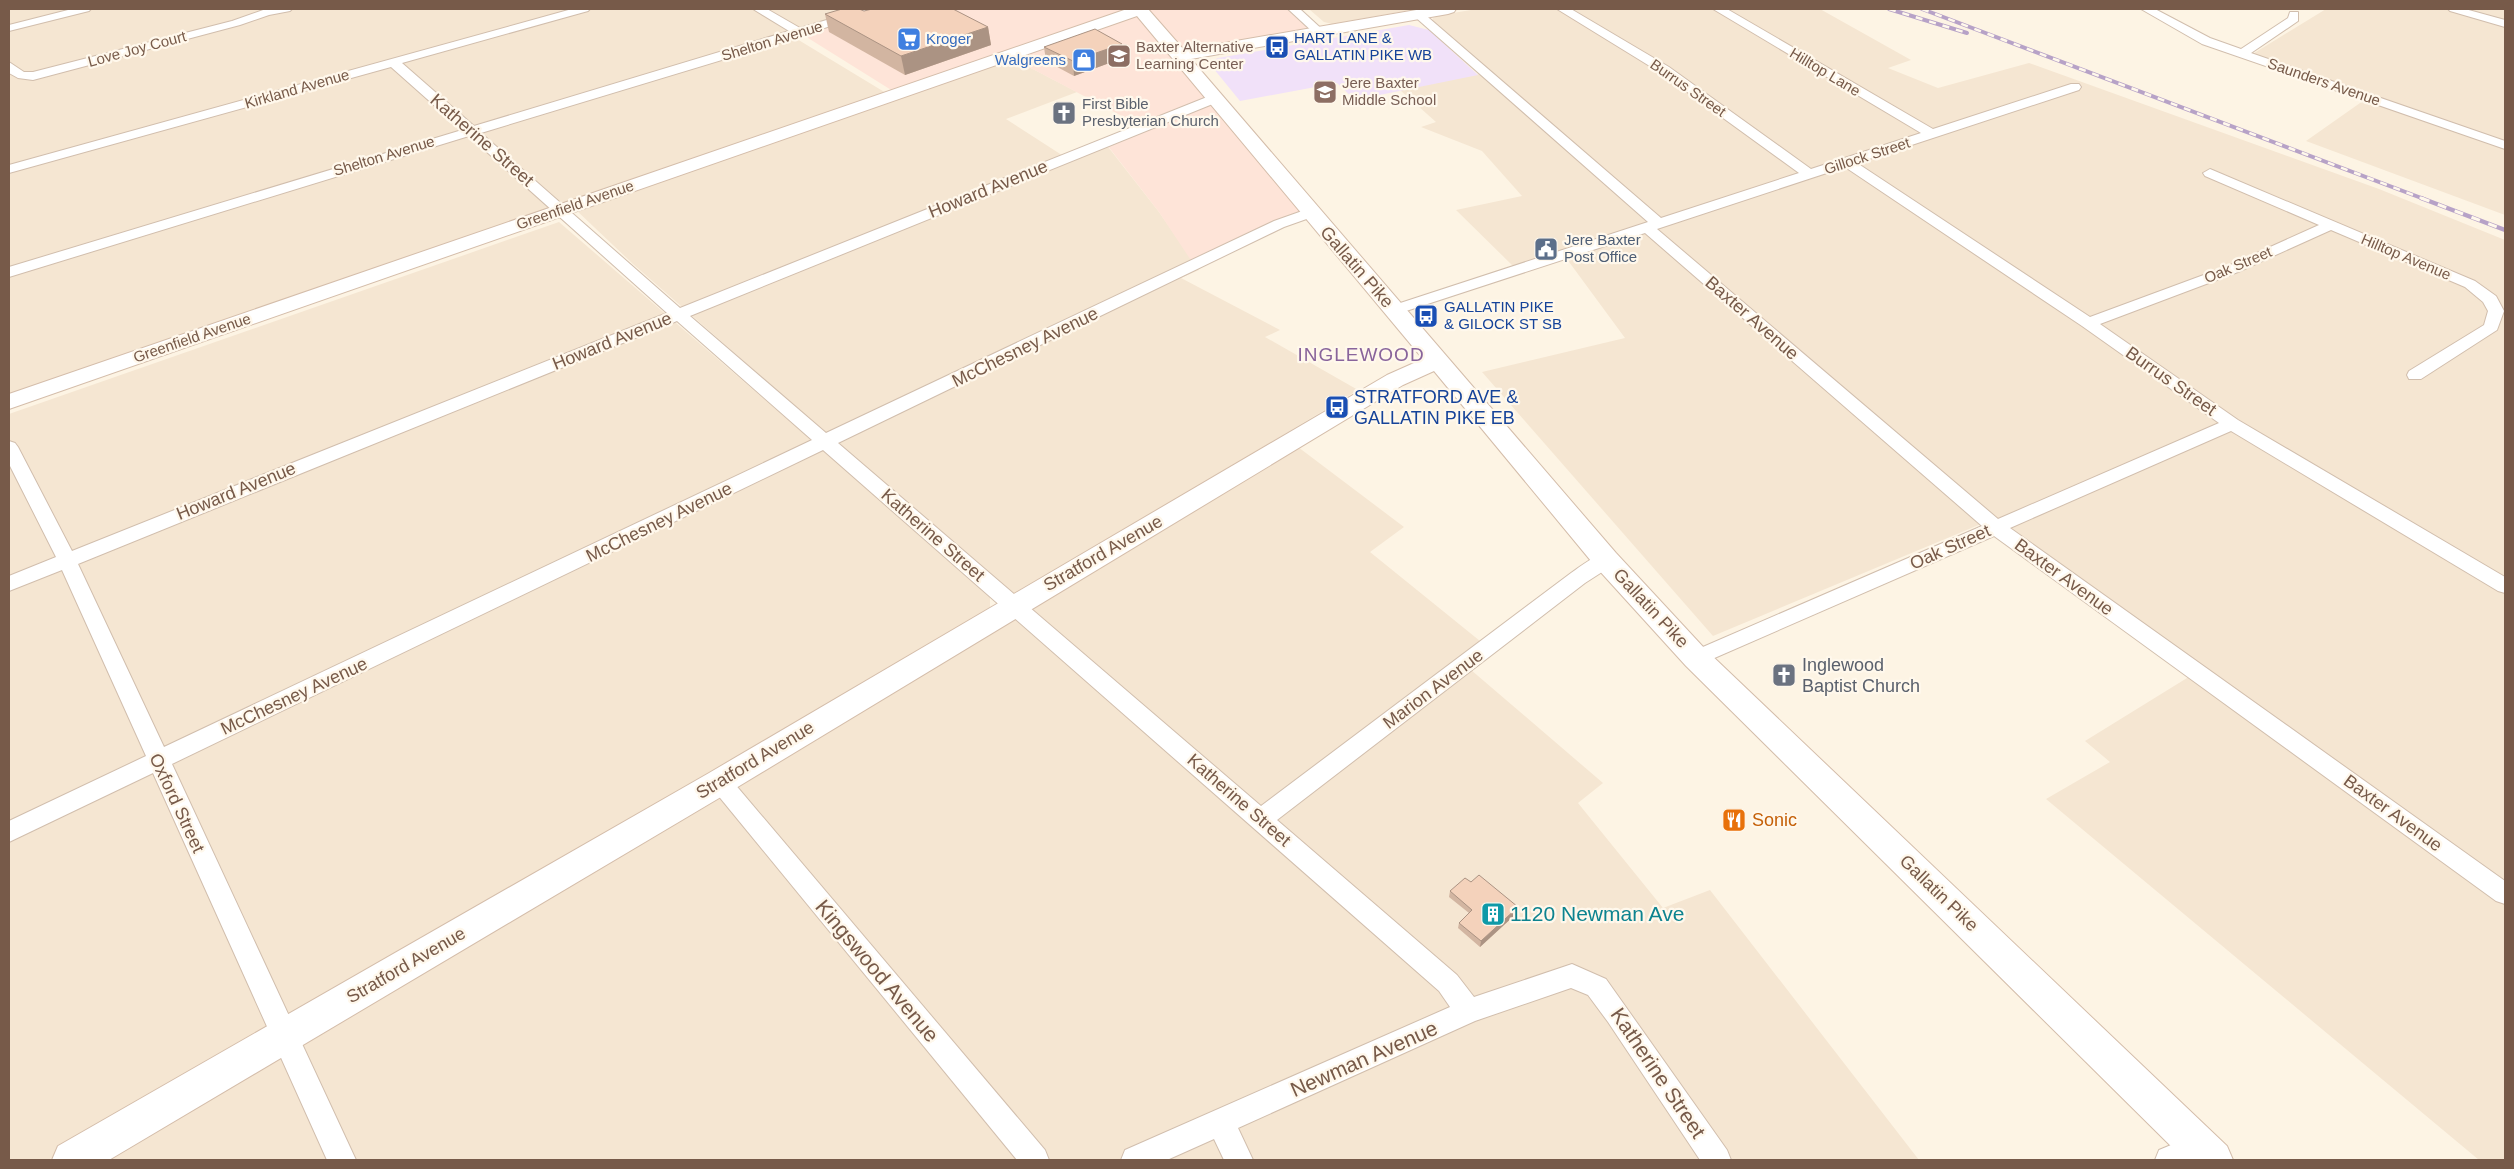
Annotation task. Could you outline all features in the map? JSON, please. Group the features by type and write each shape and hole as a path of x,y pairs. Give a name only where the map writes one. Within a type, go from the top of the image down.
{"street":[{"path":"9,28 85,9"},
{"name":"Love Joy Court","path":"9,66 16,74 22,77 33,76 267,12 286,9"},
{"name":"Kirkland Avenue","path":"9,169 584,9"},
{"path":"759,9 800,32"},
{"name":"Shelton Avenue","path":"9,272 874,9"},
{"path":"1294,9 1319,32"},
{"path":"1179,56 1448,9"},
{"name":"Burrus Street","path":"1562,9 1665,70 1810,174"},
{"name":"Hilltop Lane","path":"1719,9 1932,134"},
{"name":"Saunders Avenue","path":"2147,9 2206,41 2505,145"},
{"path":"2454,9 2505,24"},
{"name":"Gallatin Pike","path":"1140,10 1216,98 1310,213 1606,560 1696,658 2207,1154"},
{"name":"Greenfield Avenue","path":"9,402 1140,10"},
{"name":"Baxter Avenue","path":"1418,14 1653,226 1995,527 2505,894"},
{"path":"2241,54 2294,19 2294,14"},
{"name":"Katherine Street","path":"393,62 678,314 1448,983 1469,1011"},
{"name":"Gillock Street","path":"1394,310 2075,87"},
{"name":"Howard Avenue","path":"9,584 1216,98"},
{"name":"Burrus Street","path":"1847,162 2088,323 2232,424 2505,586"},
{"name":"Hilltop Avenue","path":"2210,173 2470,284 2490,299 2496,312 2491,327 2416,375"},
{"name":"McChesney Avenue","path":"9,832 1279,224 1310,213"},
{"name":"Oak Street","path":"2088,323 2233,269 2330,225"},
{"name":"Stratford Avenue","path":"72,1160 720,782 1013,605 1395,380 1438,361"},
{"name":"Oak Street","path":"1696,658 2232,424"},
{"name":"Oxford Street","path":"9,447 67,560 342,1160"},
{"name":"Marion Avenue","path":"1261,819 1578,578 1606,560"},
{"name":"Kingswood Avenue","path":"720,782 1035,1160"},
{"name":"Newman Avenue","path":"1135,1160 1469,1011 1572,976 1597,987"},
{"name":"Katherine Street","path":"1597,987 1617,1013 1717,1160"},
{"path":"1221,1123 1239,1160"},
{"path":"2169,1160 2207,1154"}],"shaded area":[{"path":"9,9 862,9 787,33 886,93 9,397"},
{"path":"874,9 1294,9 1319,32 1180,56 1310,213 1194,265 1159,212 1104,141 1141,126 1006,55 896,93 800,33"},
{"path":"1309,9 1417,9 1332,24 1324,22"},
{"path":"1477,9 1820,9 1911,60 1888,68 1938,88 2029,63 2379,189 2505,240 2505,1160 2479,1160 2046,799 2110,762 2085,741 2200,670 1993,519 1713,636 1482,372 1625,338 1561,251 1513,266 1456,210 1522,196 1482,151 1421,127 1436,122 1400,90 1490,72 1432,21 1433,18 1441,15"},
{"path":"2326,9 2505,9 2505,215 2306,141 2370,96 2251,55"},
{"path":"1409,25 1429,30 1478,75 1355,100 1337,83 1240,101 1209,63 1218,58"},
{"path":"1010,57 1077,92 1006,119 1068,159 1105,143 1159,212 1199,270 1181,278 1280,330 1265,337 1358,390 1013,597 633,264 575,209"},
{"path":"559,222 990,594 990,613 48,1160 9,1160 9,414"},
{"path":"1298,447 1404,527 1370,552 1480,641 1457,658 1603,783 1578,803 1663,908 1710,890 1919,1160 88,1160"}],"building":[{"path":"842,9 859,9 864,11 872,9 953,9 988,27 901,56 825,14"},
{"path":"1095,29 1122,44 1073,61 1044,47"},
{"name":"1120 Newman Ave","path":"1479,875 1518,907 1481,941 1459,923 1472,910 1450,891 1465,878 1471,882"}],"railway":[{"path":"1889,9 1967,33"},
{"path":"1922,9 2424,199"},
{"path":"2421,198 2505,230"}],"place":[{"name":"Kroger","path":"909,39"},
{"name":"HART LANE & GALLATIN PIKE WB","path":"1277,47"},
{"name":"Baxter Alternative Learning Center","path":"1119,56"},
{"name":"Walgreens","path":"1084,60"},
{"name":"Jere Baxter Middle School","path":"1325,92"},
{"name":"First Bible Presbyterian Church","path":"1064,113"},
{"name":"Jere Baxter Post Office","path":"1546,249"},
{"name":"GALLATIN PIKE & GILOCK ST SB","path":"1426,316"},
{"name":"STRATFORD AVE & GALLATIN PIKE EB","path":"1337,407"},
{"name":"Inglewood Baptist Church","path":"1784,675"},
{"name":"Sonic","path":"1734,820"},
{"name":"1120 Newman Ave","path":"1493,914"}],"district":[{"name":"INGLEWOOD","path":"1361,354"}]}
